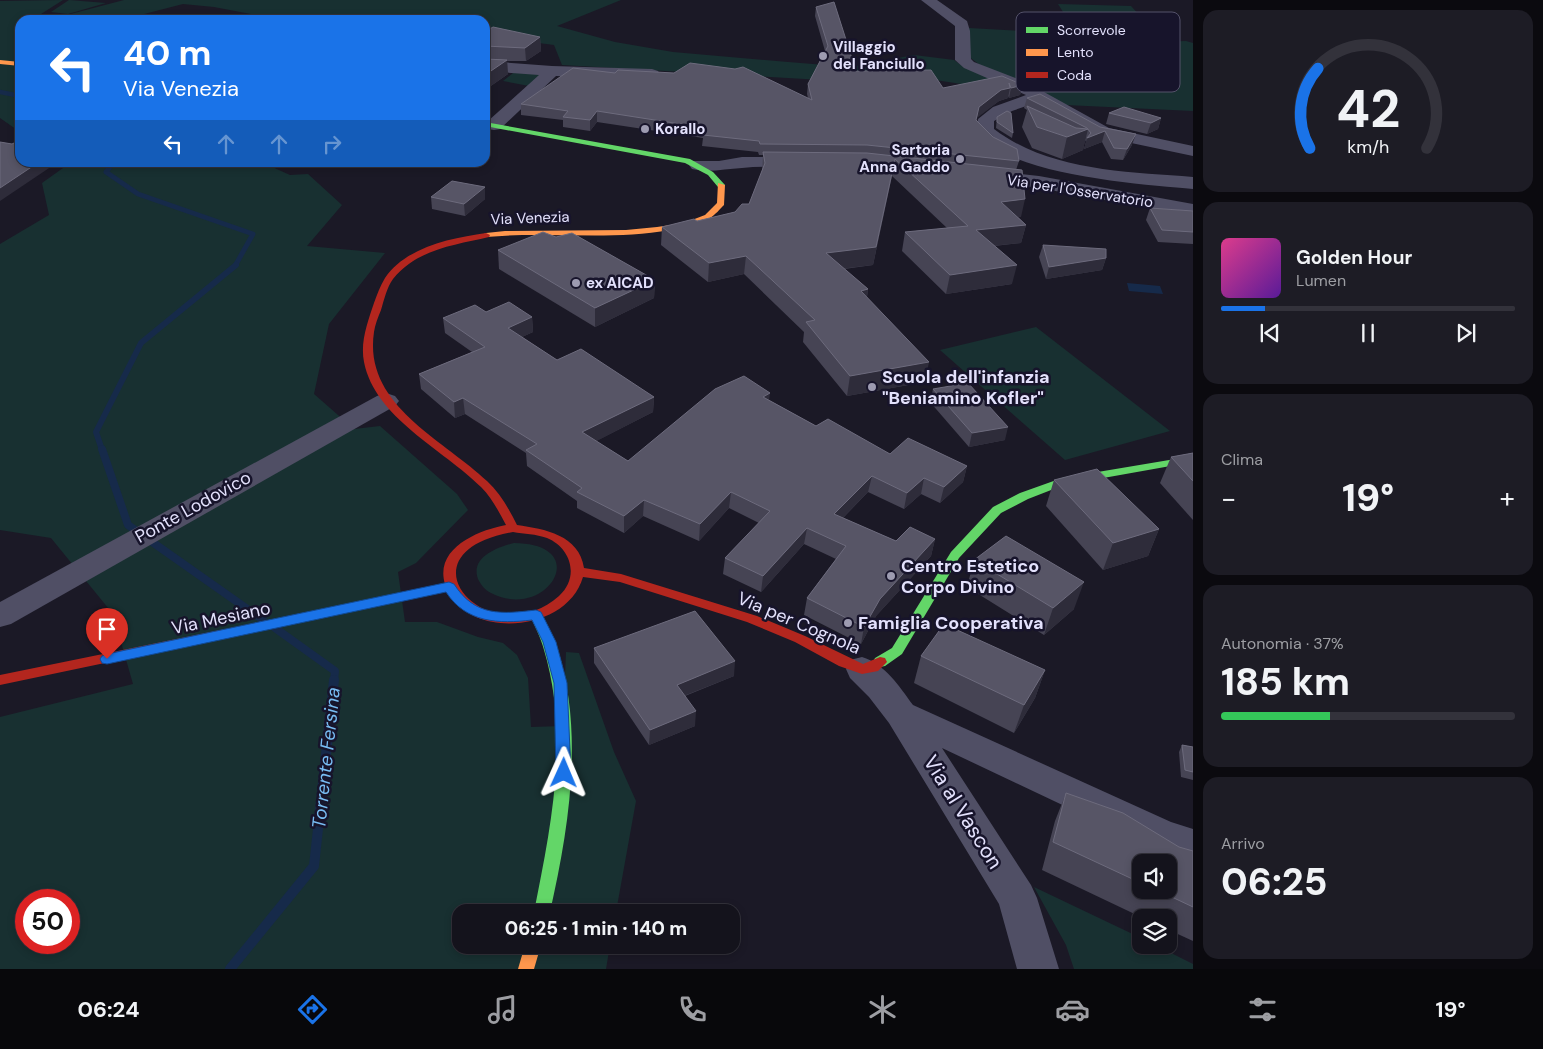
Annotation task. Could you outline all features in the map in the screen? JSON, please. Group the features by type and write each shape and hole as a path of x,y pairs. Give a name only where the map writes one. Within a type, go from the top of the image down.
{"main road":[{"path":"0,62 15,64"},
{"name":"Via Venezia","path":"490,124 673,157 698,165 719,179 724,187 724,198 717,209 710,215 688,225 641,232 525,232 474,236 441,244 417,254 390,275 374,307 368,340 371,375 386,400 407,422 478,478 502,504 514,528"},
{"name":"Via per Cognola","path":"580,572 629,581 752,619 800,639 862,669 873,668 897,651 955,555 997,510 1024,496 1062,482 1193,458"},
{"path":"514,528 539,530 561,539 575,554 580,572 574,591 556,606 536,615 505,618 486,615 468,607 456,597 449,587 448,570 453,557 464,546 478,537 495,530 514,528"},
{"name":"Via Mesiano","path":"0,680 449,587"},
{"path":"536,615 550,642 561,683 564,754 563,793 558,830 544,904"},
{"path":"526,969 530,954"}],"street":[{"path":"928,0 962,24 964,62 1016,83"},
{"path":"490,66 668,76"},
{"path":"490,124 552,71"},
{"path":"1034,92 1104,132 1193,151"},
{"name":"Via per l'Osservatorio","path":"1042,96 1006,106 986,119 985,131 995,141 1036,158 1119,176 1193,183"},
{"path":"1006,106 1026,119"},
{"path":"698,165 719,166 742,162 816,162"},
{"name":"Via per l'Osservatorio","path":"963,173 1039,182 1193,210"},
{"name":"Ponte Lodovico","path":"0,616 386,400"},
{"name":"Via al Vascon","path":"862,669 881,688 901,714 1017,898 1038,969"},
{"path":"901,714 1162,835 1193,845"}],"green space":[{"path":"63,0 41,14 52,15 15,15 15,128 0,118 0,1"},
{"path":"69,0 106,3 68,14 51,12"},
{"path":"124,0 621,0 557,26 615,42 673,52 788,62 850,67 914,55 954,60 961,65 994,77 981,87 922,78 839,81 562,65 554,45 490,37 490,15 256,15 214,7 183,4 140,15 67,15"},
{"path":"1058,4 1131,6 1136,12 1063,12"},
{"path":"969,28 1016,31 1016,82 984,68 968,56"},
{"path":"1180,41 1193,43 1193,111 1066,105 1037,92 1180,92"},
{"path":"517,70 543,73 529,86 503,81"},
{"path":"64,167 272,167 290,175 308,174 342,205 307,246 385,253 329,324 314,394 354,429 380,426 457,494 468,510 416,563 398,572 405,622 437,622 478,637 503,643 517,655 528,678 531,727 563,726 566,652 579,653 614,752 636,801 617,904 452,904 452,954 608,954 606,969 0,969 0,717 133,684 113,614 51,538 0,530 0,244 49,215 42,183"},
{"path":"1036,327 1170,431 1065,460 940,350"},
{"path":"514,543 539,547 552,555 557,567 554,579 544,590 529,598 511,599 491,593 483,587 478,579 478,565 487,554 500,547"},
{"path":"1034,887 1132,934 1132,954 1173,954 1193,964 1193,969 1074,969 1066,945"}],"water":[{"path":"1127,283 1160,286 1163,294 1129,291"}],"building":[{"path":"834,2 856,71 931,70 943,88 1002,76 1016,82 1016,87 1011,88 1009,83 1010,88 1001,90 979,107 976,120 993,137 1017,149 1019,161 867,145 760,144 759,141 703,135 706,128 597,111 590,120 563,117 568,111 521,104 573,68 615,73 618,70 674,73 690,63 735,69 743,67 812,100 808,84 828,46 816,7"},
{"path":"493,27 540,37 525,48 490,46 490,29"},
{"path":"490,59 507,60 490,72"},
{"path":"1040,94 1100,127 1136,134 1127,149 1114,148 1105,131 1087,138 1091,133 1087,128 1027,98"},
{"path":"1027,106 1076,128 1088,129 1067,137 1037,127"},
{"path":"1124,107 1161,118 1151,123 1109,113"},
{"path":"1007,111 1011,113 1013,133 997,122 997,117"},
{"path":"0,142 12,144 15,142 15,167 32,167 0,188"},
{"path":"763,152 867,153 1022,170 1025,199 1001,202 1026,225 976,230 1017,265 950,275 905,232 968,226 895,159 876,247 826,253 868,289 861,291 929,362 850,376 806,322 815,320 746,256 709,263 662,227 735,212 742,204 749,204 765,163"},
{"path":"452,181 485,187 464,204 431,197"},
{"path":"1150,208 1193,211 1193,232 1162,230"},
{"path":"543,232 556,237 572,233 655,280 595,308 498,250"},
{"path":"1043,245 1106,249 1106,258 1049,267"},
{"path":"509,302 532,317 508,328 557,360 581,349 654,397 582,432 628,461 715,389 744,376 770,393 763,397 816,426 828,419 890,454 908,438 967,466 944,487 924,478 907,493 872,476 834,514 896,541 910,527 935,539 880,599 864,627 807,598 846,546 807,528 763,576 725,558 770,511 731,492 700,524 644,500 624,516 577,492 582,488 526,450 537,444 463,398 454,402 419,374 485,347 443,318 475,305 486,312"},
{"path":"968,383 1008,427 972,433 933,389"},
{"path":"1193,453 1193,481 1171,457"},
{"path":"1097,469 1159,529 1113,543 1054,480"},
{"path":"1006,536 1084,582 1053,608 974,560"},
{"path":"695,611 735,661 677,685 696,711 650,730 594,648"},
{"path":"944,624 1045,670 1024,705 921,656"},
{"path":"1182,745 1193,747 1193,772 1185,770"},
{"path":"1066,793 1123,813 1179,847 1193,851 1193,907 1176,899 1177,854 1132,854 1132,879 1053,842"}],"waterway":[{"name":"Torrente Fersina","path":"0,92 15,95"},
{"name":"Torrente Fersina","path":"110,167 106,172 138,194 253,234 235,266"},
{"name":"Torrente Fersina","path":"102,450 96,432 141,343 235,266"},
{"name":"Torrente Fersina","path":"102,449 128,525 263,620"},
{"name":"Torrente Fersina","path":"275,628 335,671 334,681"},
{"name":"Torrente Fersina","path":"230,969 314,866 334,680"}],"traffic: fast":[{"path":"490,125 687,161 710,173 721,185"},
{"path":"880,662 897,651 955,555 997,510 1024,496 1062,482 1193,459"},
{"path":"536,615 551,650 559,682 564,748 559,814 543,904"}],"traffic: slow":[{"path":"0,62 15,64"},
{"path":"486,235 542,232 626,232 657,230 686,225 708,216 721,203 721,185"},
{"path":"526,969 530,954"}],"traffic: jam":[{"path":"486,235 447,243 422,252 391,276 386,283 369,332 368,361 377,386 392,407 484,484 497,499 513,528"},
{"path":"513,528 547,534 562,542 571,551 575,559 578,567 577,579 567,595 556,605 543,612 528,617 496,618 482,614 469,607 459,598 452,588 449,578 450,568 459,550 468,543 480,536 513,528"},
{"path":"580,572 621,578 752,619 800,639 844,662 862,669 873,667 880,662"},
{"path":"0,680 449,587"}],"place":[{"name":"Villaggio del Fanciullo","path":"823,56"},
{"name":"Korallo","path":"645,129"},
{"name":"Sartoria Anna Gaddo","path":"960,159"},
{"name":"ex AICAD","path":"576,283"},
{"name":"Scuola dell'infanzia \"Beniamino Kofler\"","path":"872,387"},
{"name":"Centro Estetico Corpo Divino","path":"891,576"},
{"name":"Famiglia Cooperativa","path":"848,623"}],"route":[{"path":"107,659 449,587 456,597 468,607 486,615 505,618 525,618 536,615 550,642 561,683 564,773"}]}
